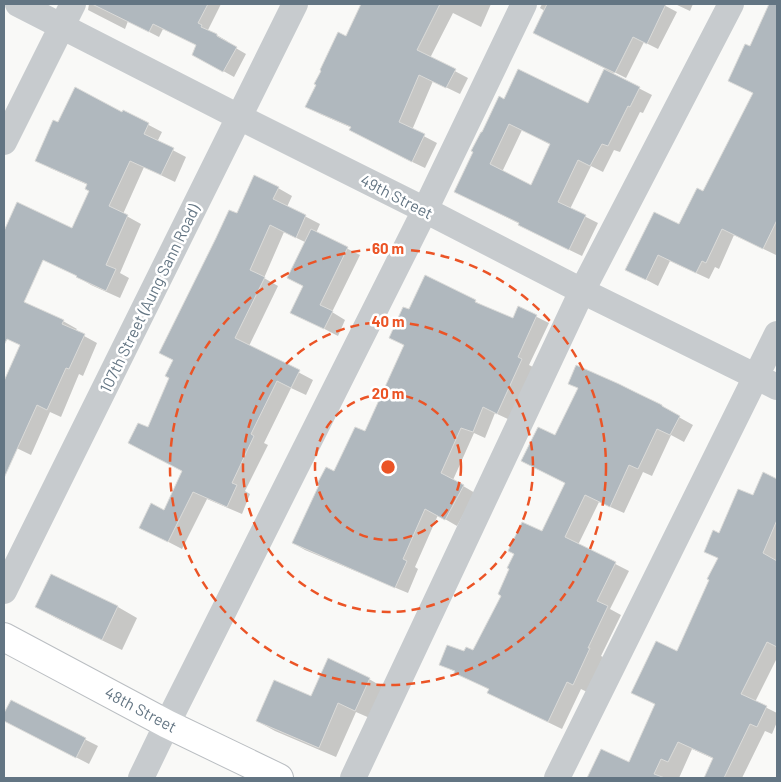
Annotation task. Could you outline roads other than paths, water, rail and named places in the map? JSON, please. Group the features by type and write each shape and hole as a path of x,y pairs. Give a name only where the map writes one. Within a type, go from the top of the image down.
{"main road":[{"name":"48th Street","path":"4,637 167,724 279,778"}],"street":[{"name":"49th Street","path":"18,4 68,15 239,117 582,291 767,382"},
{"name":"107th Street (Aung Sann Road)","path":"4,591 294,4"},
{"path":"141,778 425,210 524,4"},
{"path":"354,778 582,291 731,4"},
{"path":"4,142 68,15"},
{"path":"557,778 767,382 777,334"}]}
